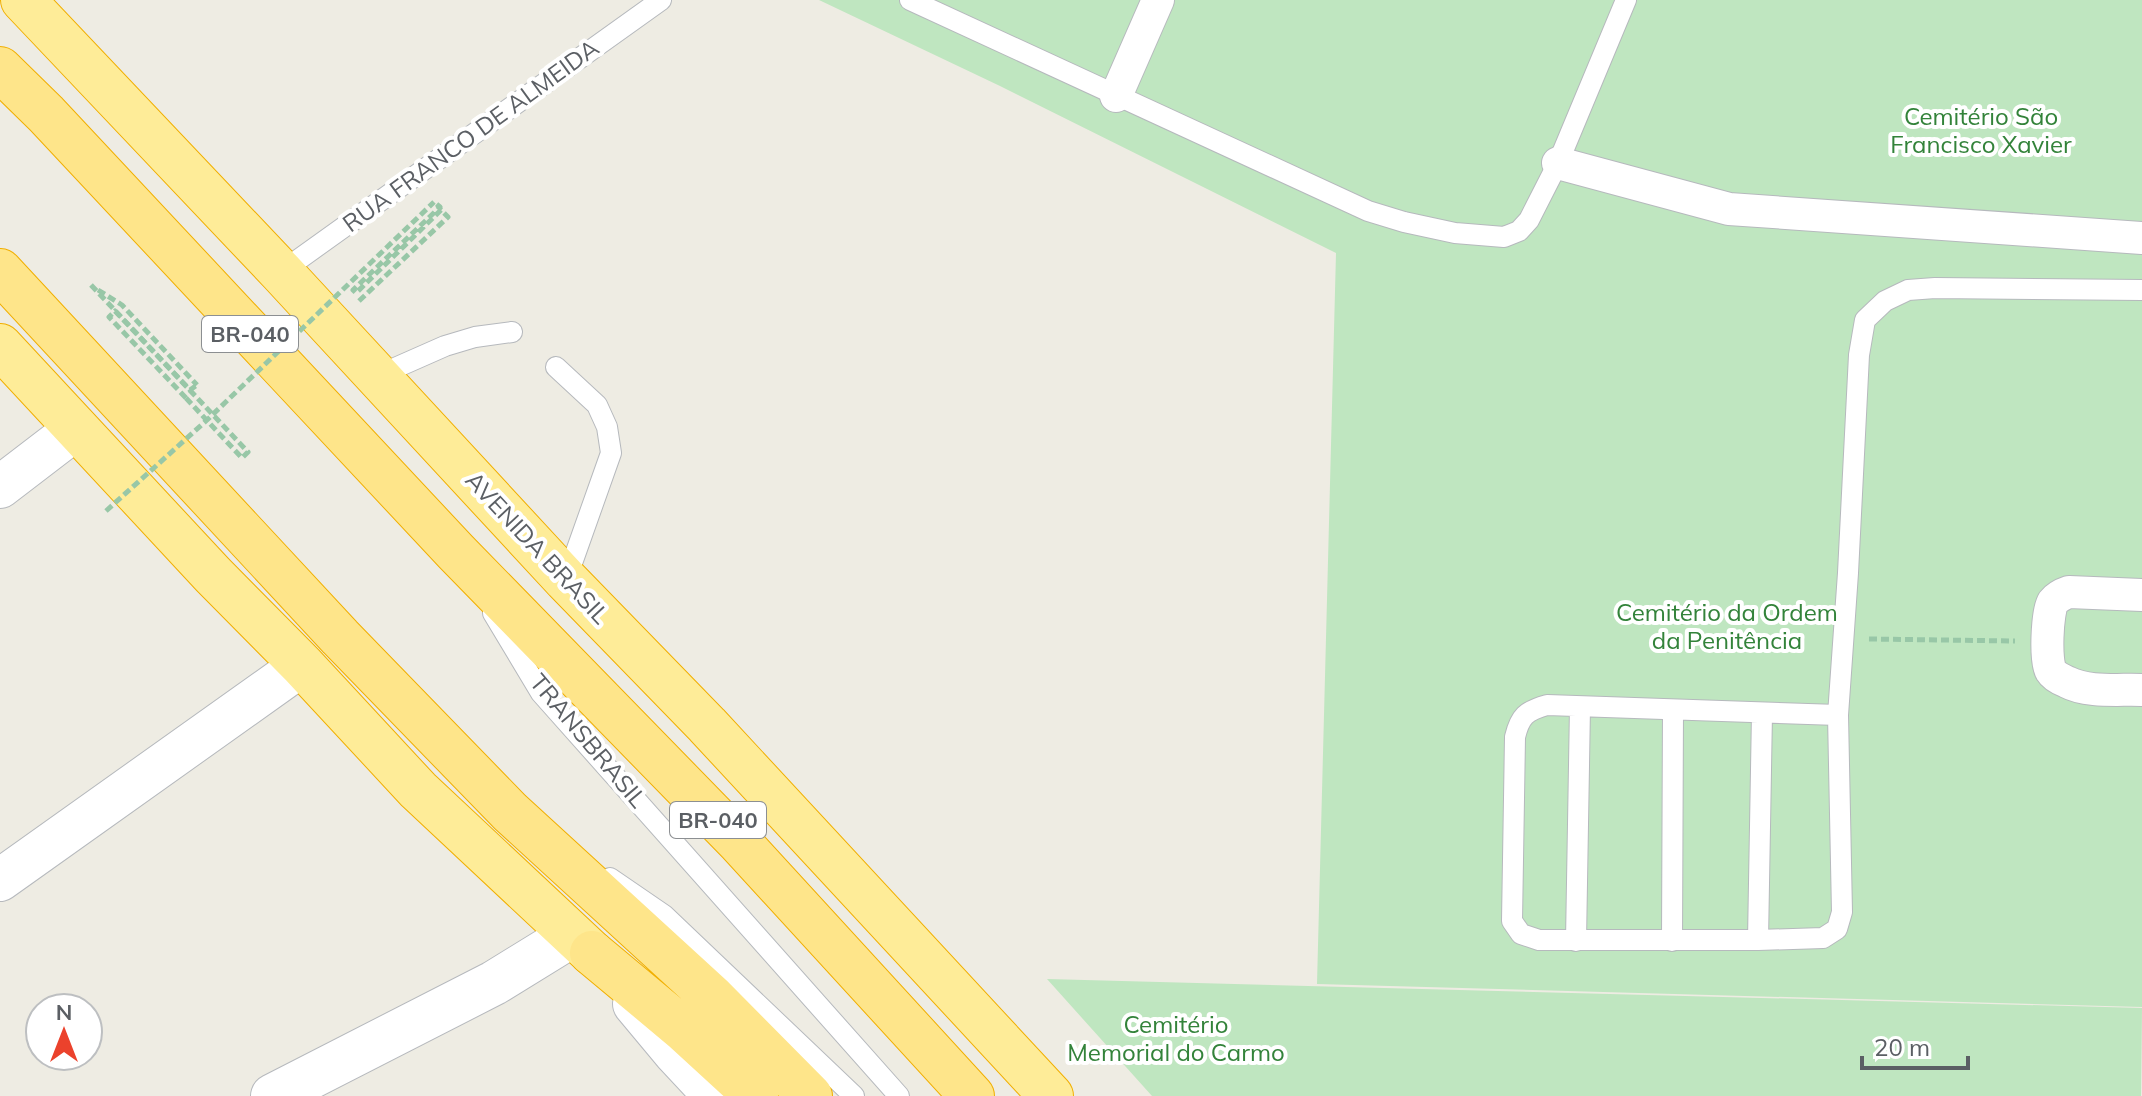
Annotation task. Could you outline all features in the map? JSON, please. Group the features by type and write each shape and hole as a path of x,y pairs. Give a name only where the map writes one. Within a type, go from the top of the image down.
{"highway":[{"name":"AVENIDA BRASIL","path":"23,0 281,272 566,580 707,725 1051,1096"},
{"path":"0,52 46,114"},
{"name":"BR-040","path":"0,69 46,114 456,552 739,842 972,1096"},
{"path":"0,271 329,626 510,812 712,997 810,1096"},
{"path":"0,346 418,790 582,944 683,1029 756,1096"}],"street":[{"path":"1116,96 1158,0"},
{"path":"1558,163 1729,209 2142,238"},
{"path":"0,487 77,428"},
{"path":"2142,595 2069,592 2062,595 2050,611 2048,641 2051,671 2066,682 2079,687 2142,690"},
{"path":"0,880 302,665"},
{"path":"273,1096 494,983 582,944 716,1096"}],"lane":[{"name":"RUA FRANCO DE ALMEIDA","path":"281,272 661,0"},
{"path":"910,0 1368,211 1455,233 1504,237 1519,231 1529,220 1558,163 1626,0"},
{"path":"1838,715 1547,705 1531,710 1519,722 1515,737 1512,921 1521,934 1539,940 1576,941 1823,938 1837,929 1842,912 1838,715 1859,355 1865,320 1885,301 1908,290 2142,290"},
{"path":"377,376 445,346 475,337 512,332"},
{"path":"556,367 597,405 607,427 611,453 566,580"},
{"name":"TRANSBRASIL","path":"456,552 541,693 899,1096"},
{"path":"1576,941 1580,707"},
{"path":"1672,941 1673,710"},
{"path":"1758,940 1762,713"},
{"path":"510,812 664,915 854,1096"}],"path":[{"path":"106,511 207,420 434,202 440,207 353,290 356,293 441,210 448,217 332,327"},
{"path":"207,420 109,317 115,311 190,390 197,385 122,305 91,285 248,452 242,458 207,420"},
{"path":"1843,639 2048,641"}],"green space":[{"name":"Cemitério da Ordem da Penitência","path":"819,0 2142,0 2142,1007 1317,984 1336,253"},
{"name":"Cemitério Memorial do Carmo","path":"1047,979 2142,1008 2141,1096 1152,1096"}],"park label":[{"name":"Cemitério São Francisco Xavier","path":"1981,131"}]}
